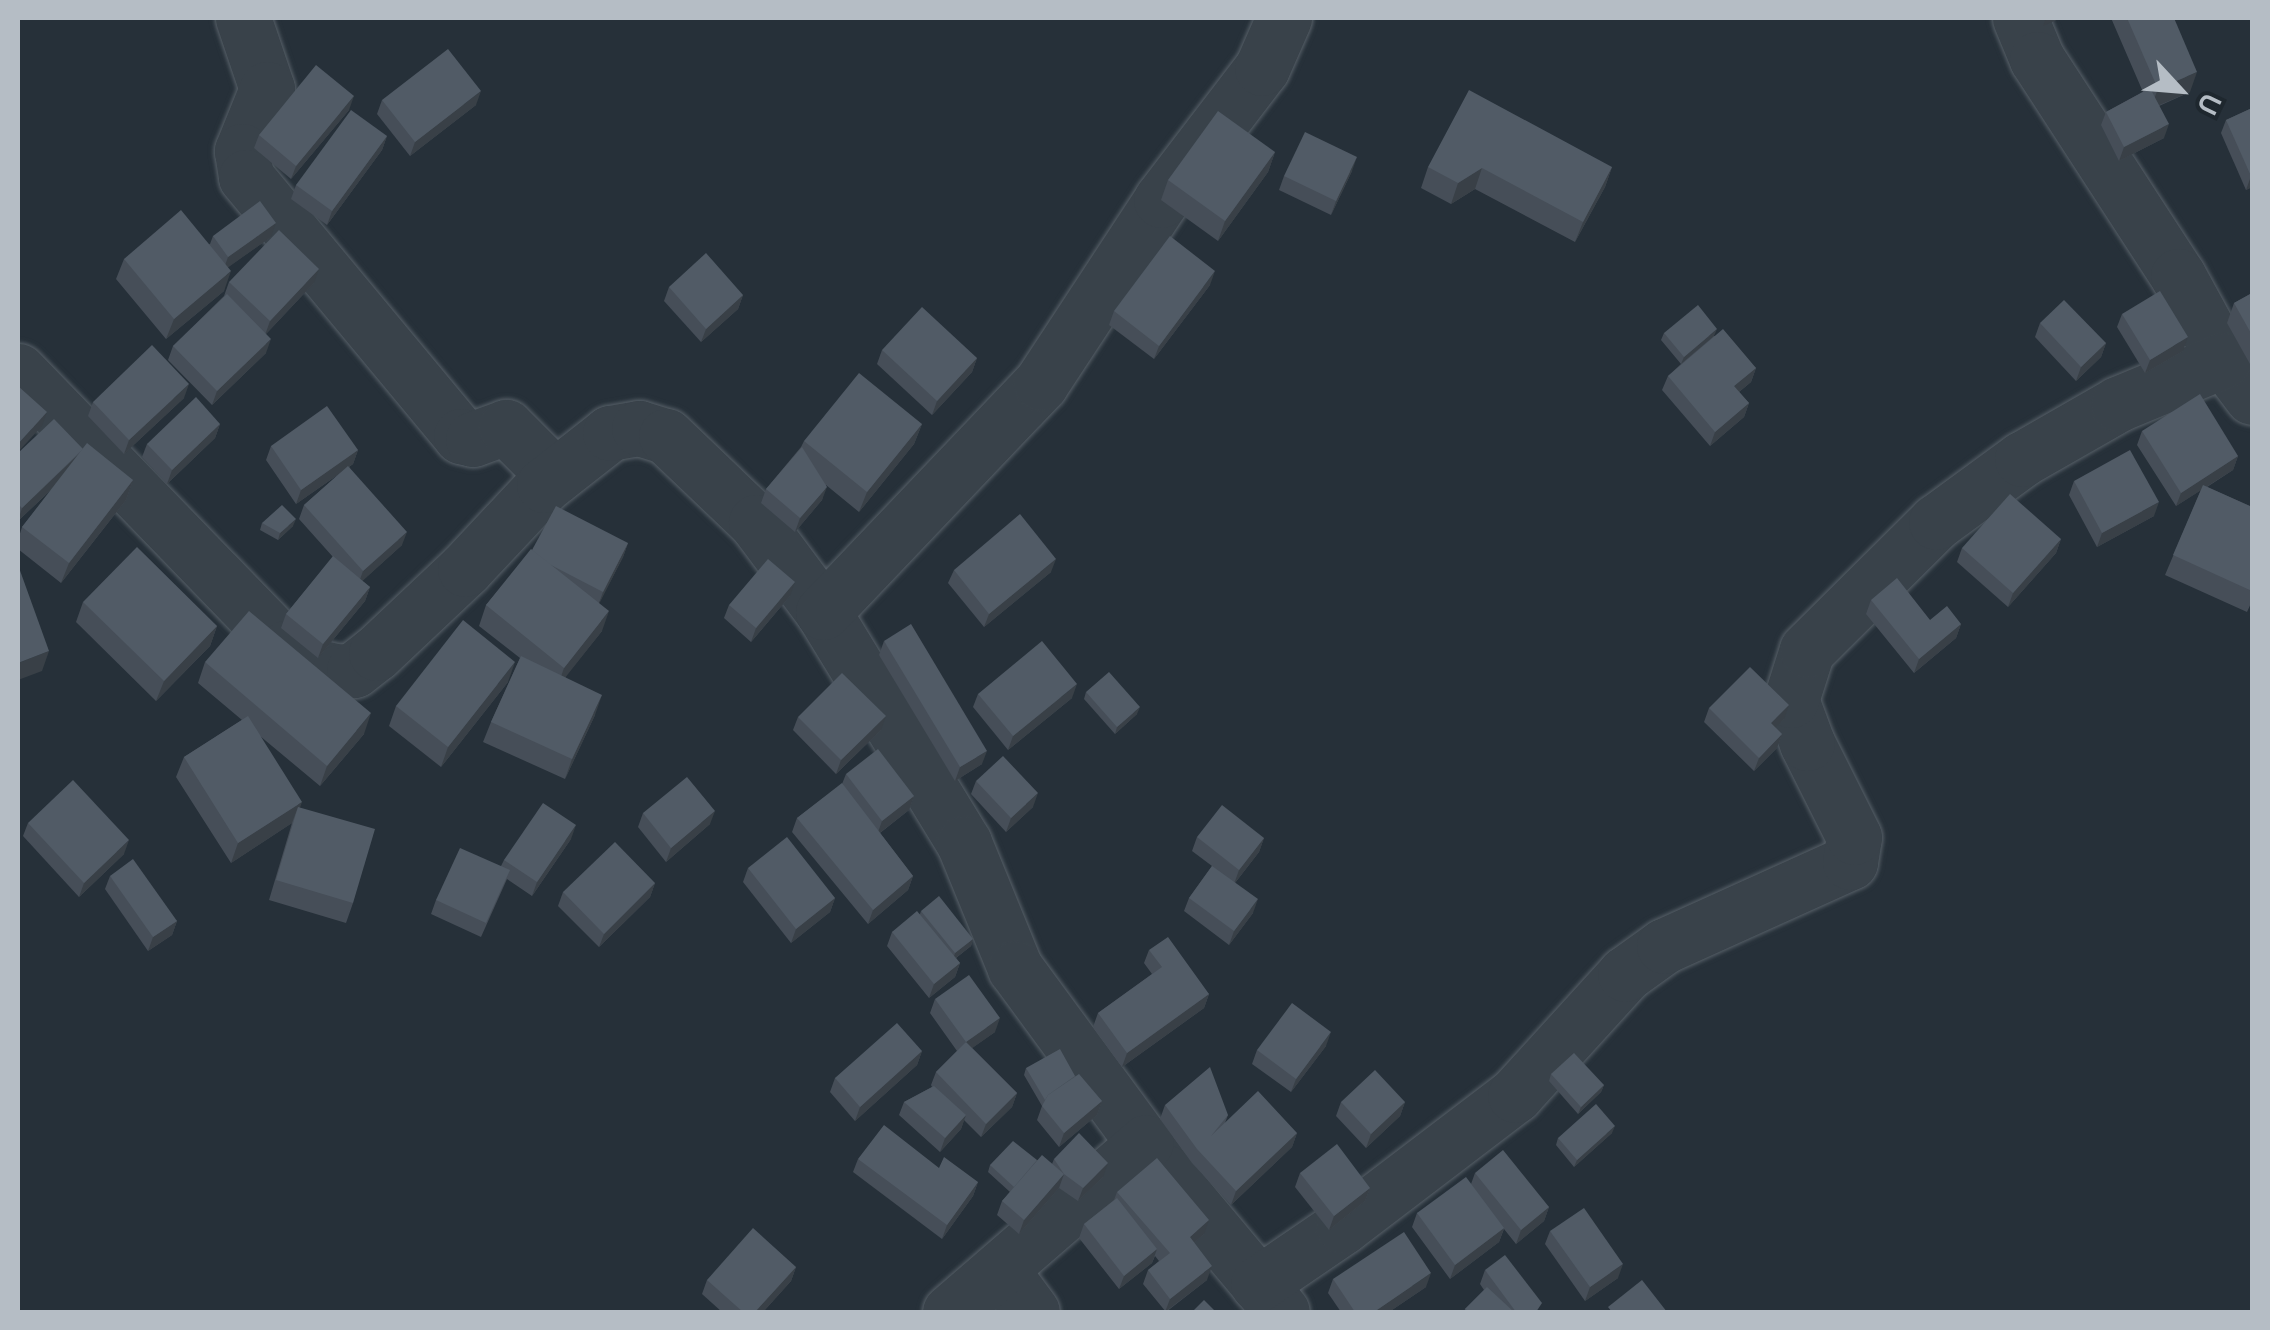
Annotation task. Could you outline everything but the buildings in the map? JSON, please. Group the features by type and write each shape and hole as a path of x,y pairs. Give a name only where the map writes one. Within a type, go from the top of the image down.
{"street":[{"path":"243,18 267,89 242,150 246,177 462,436 473,439 506,427 555,476"},
{"path":"823,612 1041,383 1161,200 1262,68 1284,18"},
{"path":"18,371 206,560 286,648 318,667 338,672 354,670 376,653 555,476 624,427 666,436 756,522 823,612 964,843 1015,968 1270,1298 1342,1226 1515,1095 1624,974 1664,946 1850,862 1854,837 1807,742 1792,700 1806,650 1936,522 2022,459 2118,404 2238,378 2178,276 2037,59 2020,18"},
{"path":"950,1312 1017,1291 1146,1142"}]}
